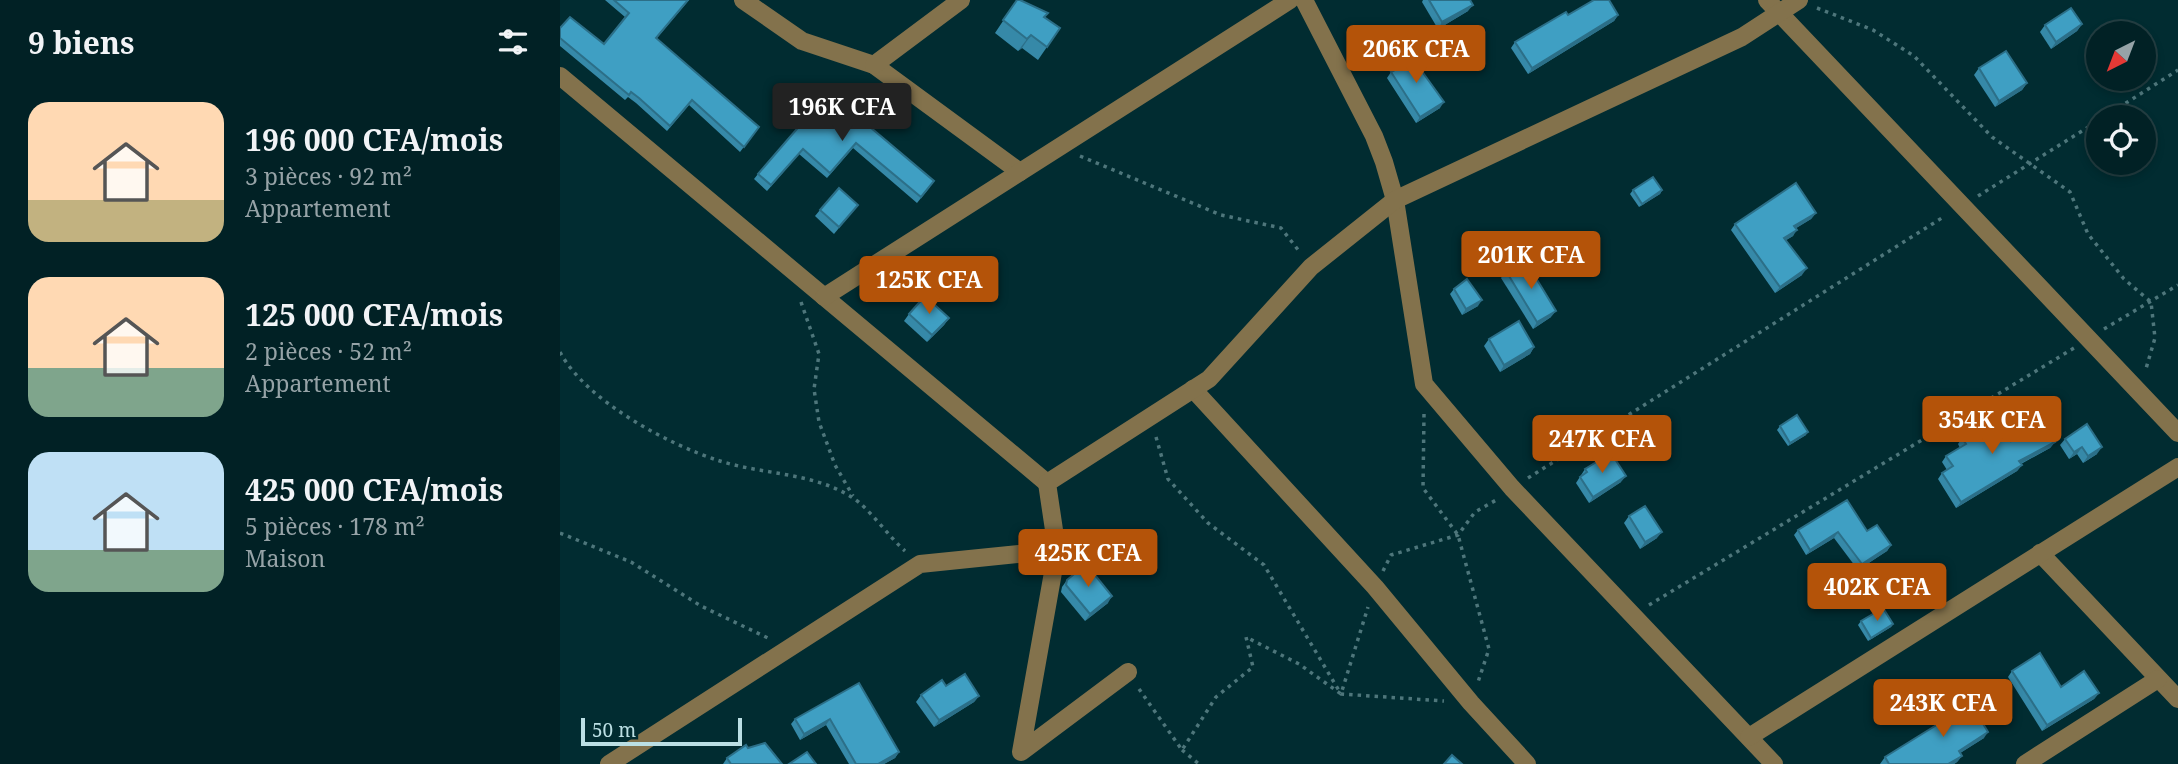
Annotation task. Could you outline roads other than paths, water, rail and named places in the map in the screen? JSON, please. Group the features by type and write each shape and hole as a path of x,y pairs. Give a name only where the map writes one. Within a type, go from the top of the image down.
{"street":[{"path":"743,0 802,41 874,65 1020,172"},
{"path":"874,65 961,0"},
{"path":"824,296 1290,0"},
{"path":"1304,0 1374,136 1395,200 1424,384 1512,488 1774,764"},
{"path":"1047,483 1209,379 1311,267 1395,200 1742,37 1773,6 1799,0"},
{"path":"1773,6 2178,433"},
{"path":"560,76 1047,483 1057,550 1018,758"},
{"path":"1193,389 1375,587 1471,703 1527,764"},
{"path":"1749,737 2178,467"},
{"path":"609,764 919,564 1057,550"},
{"path":"2040,553 2178,699"},
{"path":"1018,758 1128,672"},
{"path":"2025,764 2158,679"}]}
